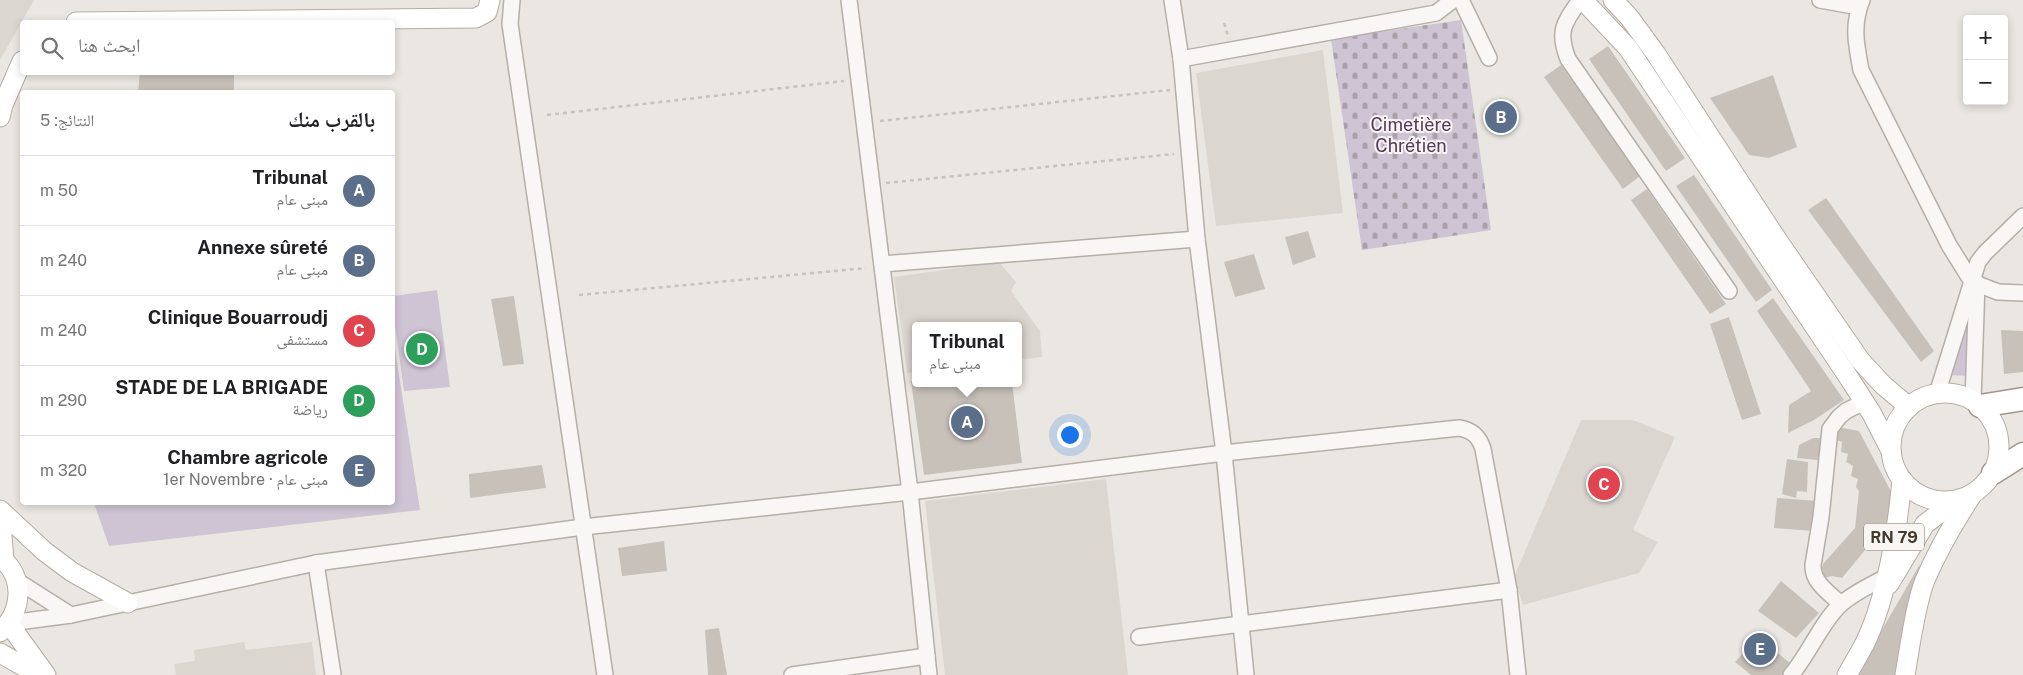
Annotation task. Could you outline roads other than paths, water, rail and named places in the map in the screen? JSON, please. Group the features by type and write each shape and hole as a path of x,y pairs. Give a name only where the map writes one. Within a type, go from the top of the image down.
{"highway":[{"path":"1977,404 2023,400"},
{"path":"1993,473 2022,457"}],"main road":[{"path":"1582,0 1628,48 1864,402 1891,451 1895,467 1907,485 1925,524 1925,582"},
{"path":"1613,0 1629,17 1656,54 1776,238 1860,360 1883,385 1909,407"},
{"path":"276,20 476,18 488,6"},
{"path":"0,117 3,105 20,66"},
{"path":"1891,451 1893,435 1899,420 1909,407 1923,398 1937,394 1952,394 1967,398 1990,416 1998,437 1998,459 1993,473 1984,486 1964,497 1925,524"},
{"path":"1907,485 1926,498 1934,500 1964,497"},
{"name":"RN 79","path":"1847,675 1866,641 1885,585 1899,508 1907,485"},
{"path":"1905,675 1911,636 1925,582 1964,497"},
{"path":"0,511 2,558 12,569 16,580 18,602 6,627 46,675"},
{"path":"0,511 44,551 72,572 128,603"},
{"name":"RN 79","path":"1885,585 1925,524"},
{"path":"0,653 39,675"}],"street":[{"path":"512,0 510,24 605,675"},
{"path":"849,0 910,492 929,675"},
{"path":"1172,0 1181,58 1197,239 1224,454 1246,675"},
{"path":"1181,58 1436,13 1453,0"},
{"path":"1461,0 1489,58"},
{"path":"1582,0 1566,21 1562,42 1568,59 1729,291"},
{"path":"1820,0 1861,4 1856,15 1855,42 1861,70 1949,245 1974,283 1977,404"},
{"path":"488,6 510,24"},
{"path":"1937,394 1974,283 1978,262 2023,216"},
{"path":"882,264 1197,239"},
{"path":"1974,283 1990,290 2008,294 2023,293"},
{"path":"1841,604 1816,580 1813,573 1813,565 1821,517 1830,429 1846,411 1864,402"},
{"path":"6,627 316,563 582,527 910,492 1459,428 1472,432 1481,441 1484,449 1509,590 1518,675"},
{"path":"316,563 333,675"},
{"path":"16,580 71,615"},
{"path":"1791,675 1804,660 1831,616 1841,604 1885,585"},
{"path":"1139,636 1509,590"},
{"path":"792,675 927,656"}],"place":[{"name":"Annexe sûreté","path":"1501,117"},
{"name":"STADE DE LA BRIGADE","path":"422,349"},
{"name":"Tribunal","path":"967,422"},
{"name":"Clinique Bouarroudj","path":"1604,484"},
{"name":"Chambre agricole","path":"1760,649"}],"park label":[{"name":"Cimetière Chrétien","path":"1411,134"}]}
